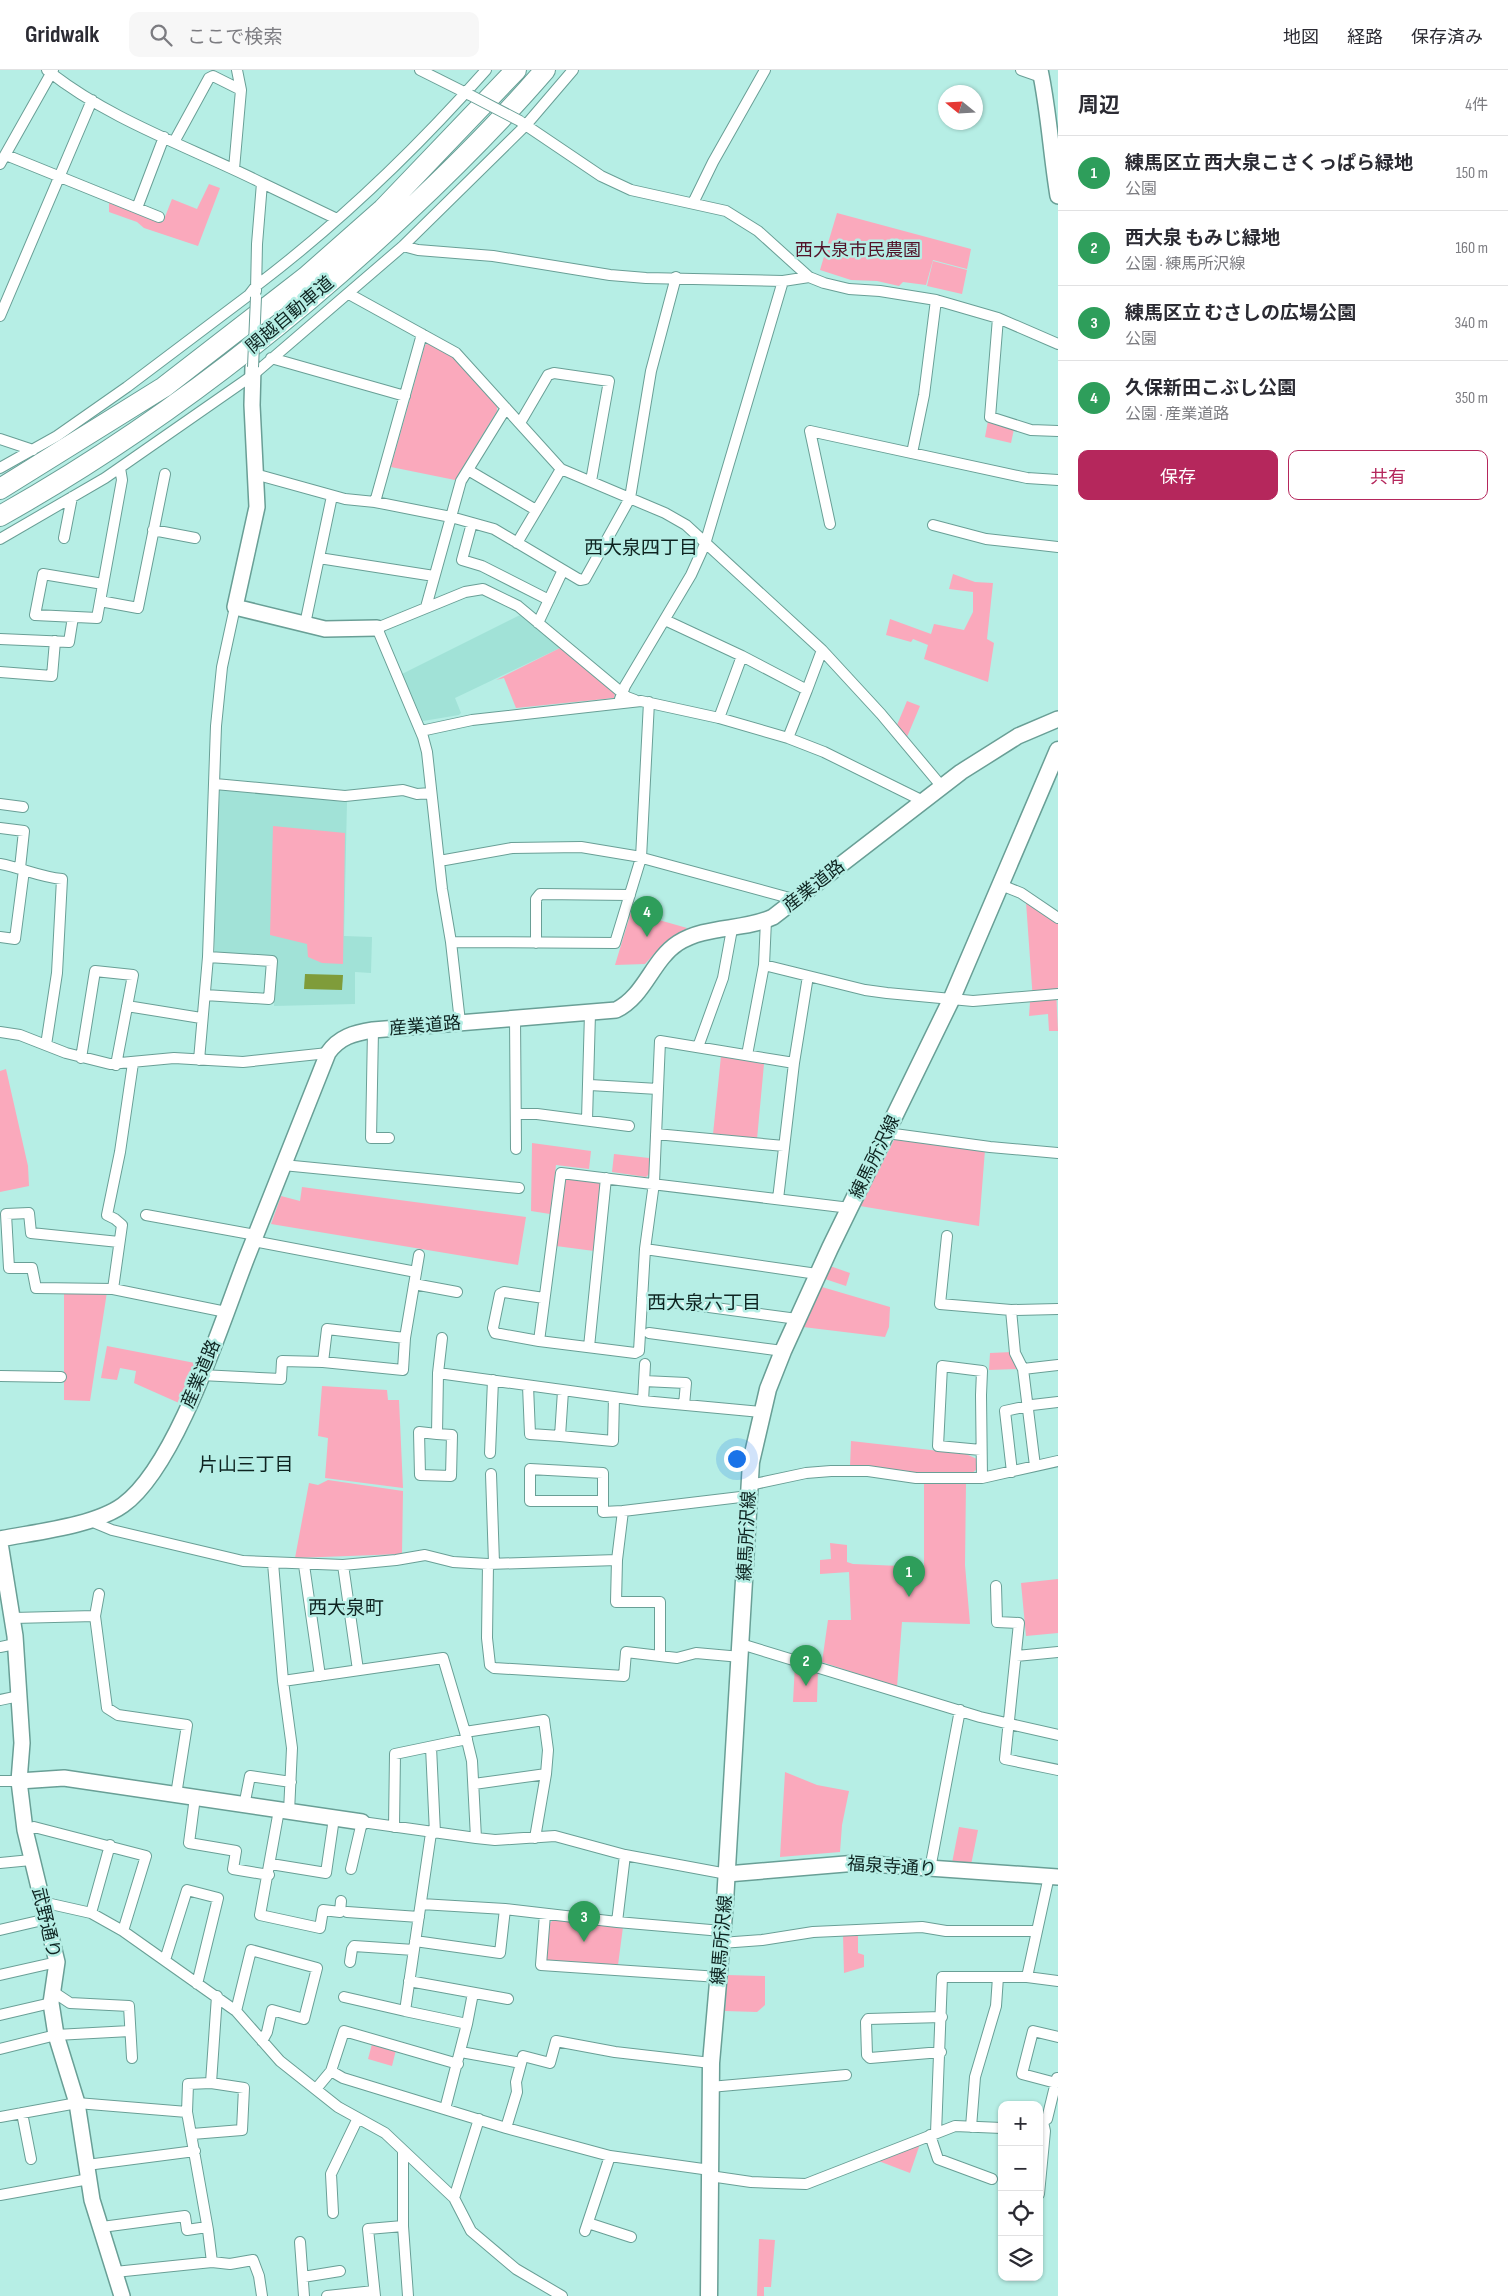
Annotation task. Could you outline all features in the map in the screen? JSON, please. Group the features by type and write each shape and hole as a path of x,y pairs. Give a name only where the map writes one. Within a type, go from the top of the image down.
{"highway":[{"name":"関越自動車道","path":"0,489 164,387 306,277 383,209 516,70"},
{"name":"関越自動車道","path":"0,516 120,443 164,413 244,354 307,303 432,189 492,129 545,70"}],"main road":[{"name":"練馬所沢線","path":"708,2296 711,2063 727,1874 752,1462 761,1412 768,1388 783,1351 817,1274 952,998 1058,750"}],"street":[{"path":"234,169 241,90 237,70"},
{"path":"420,70 523,123 601,176 631,190 646,195 726,211 746,222 810,276 824,283 849,289 880,291 936,300 998,318 1058,344"},
{"path":"0,468 57,436 127,388 249,295 256,286 337,219 468,94 486,70"},
{"path":"0,539 120,468 272,358 403,246 573,70"},
{"path":"693,203 713,162 765,70"},
{"path":"1021,70 1041,74 1054,142 1058,196"},
{"path":"159,217 60,176 3,159 51,71 92,100 126,120 234,169 337,219"},
{"path":"137,208 169,140 209,78 213,76 241,90"},
{"path":"0,316 92,100"},
{"path":"199,1060 208,957 216,726 222,667 257,507 252,405 257,244 262,183"},
{"path":"403,246 418,250 493,256 646,278 676,277 783,281 810,276"},
{"path":"255,474 332,496 375,502 451,517 494,529 580,580 585,579 630,498 651,371 676,277"},
{"path":"620,698 691,575 705,544 783,281"},
{"path":"349,294 456,353 561,469 665,513 686,525 822,650 881,714 942,788"},
{"path":"912,453 924,395 936,300"},
{"path":"998,318 990,417 1031,430 1058,431"},
{"path":"375,502 422,334"},
{"path":"272,358 405,396"},
{"path":"520,423 548,375 554,373 609,382 591,481"},
{"path":"426,607 461,481 506,408"},
{"path":"830,524 810,431 1026,478 1058,480"},
{"path":"0,439 32,450"},
{"path":"103,584 43,574 35,615 97,618 122,480 120,468"},
{"path":"517,543 561,469"},
{"path":"468,470 536,510"},
{"path":"100,601 138,608 165,474"},
{"path":"305,624 332,496"},
{"path":"64,538 72,497"},
{"path":"472,523 462,560 482,566 549,600"},
{"path":"933,525 986,539 1058,547"},
{"path":"154,530 195,538"},
{"path":"319,558 434,576"},
{"path":"538,623 563,570"},
{"path":"235,607 305,624 335,629 377,628 426,607 481,588 518,606 620,698"},
{"path":"0,639 70,642 73,617"},
{"path":"666,620 742,656 807,690"},
{"path":"377,628 427,752 460,1022"},
{"path":"0,672 52,676 55,641"},
{"path":"788,738 822,650"},
{"path":"719,718 742,656"},
{"path":"420,731 472,720 620,698 635,700 719,718 788,738 824,752 925,802"},
{"path":"451,942 615,943 641,858 649,702"},
{"name":"産業道路","path":"0,1541 104,1515 122,1505 146,1481 175,1433 201,1375 328,1053 334,1045 346,1036 373,1030 616,1010 628,1002 668,950 677,944 698,934 732,929 766,920 797,900 961,772 1018,736 1058,719"},
{"path":"214,784 345,796 402,790 417,794 431,793"},
{"path":"0,804 23,807"},
{"path":"0,828 24,831 15,939 0,937"},
{"path":"439,859 445,860 512,848 581,847 641,858 797,900"},
{"path":"0,864 44,877 62,879 57,973 46,1045"},
{"path":"1000,885 1020,893 1058,918"},
{"path":"536,943 536,898 540,894 630,895"},
{"path":"747,1056 764,965 766,920"},
{"path":"698,1047 723,978 732,929"},
{"path":"205,995 269,999 272,961 208,957"},
{"path":"764,965 878,992 973,1001 1058,994"},
{"path":"81,1058 96,971 133,975 116,1065"},
{"path":"778,1199 794,1063 808,976"},
{"path":"127,1006 202,1018"},
{"path":"587,1120 590,1085 590,1013"},
{"path":"515,1017 516,1149"},
{"path":"373,1030 371,1138 389,1138"},
{"path":"0,1032 20,1035 81,1058 116,1065 154,1059 243,1062 328,1053"},
{"path":"544,1298 504,1292 500,1294 493,1328 495,1333 635,1354 639,1351 645,1249 654,1183 660,1041 794,1063"},
{"path":"113,1290 122,1225 107,1215 120,1152 133,1063"},
{"path":"590,1085 658,1089"},
{"path":"516,1114 537,1114 629,1126"},
{"path":"887,1132 990,1147 1058,1153"},
{"path":"656,1134 784,1146"},
{"path":"283,1165 519,1188"},
{"path":"539,1340 561,1173 850,1208"},
{"path":"589,1347 606,1178"},
{"path":"120,1242 32,1233 29,1213 6,1214 9,1268 32,1268 36,1288 113,1290 226,1312"},
{"path":"146,1215 416,1272"},
{"path":"947,1236 940,1304 1011,1310 1058,1309"},
{"path":"645,1249 817,1274"},
{"path":"201,1375 281,1380 282,1361 323,1362 403,1370 405,1338 419,1255"},
{"path":"414,1284 457,1292"},
{"path":"642,1298 797,1319"},
{"path":"1011,1310 1015,1353 1022,1369 1035,1466"},
{"path":"323,1362 327,1329 405,1338"},
{"path":"649,1333 783,1351"},
{"path":"436,1434 438,1373 442,1338"},
{"path":"643,1401 645,1364"},
{"path":"1022,1369 1058,1365"},
{"path":"981,1450 938,1446 942,1366 982,1371 982,1478"},
{"path":"438,1373 614,1398 761,1412"},
{"path":"0,1376 60,1377"},
{"path":"490,1453 493,1380"},
{"path":"644,1380 686,1383 684,1405"},
{"path":"528,1386 530,1434 613,1441 614,1398"},
{"path":"560,1436 563,1391"},
{"path":"1012,1472 1005,1410 1058,1402"},
{"path":"419,1432 436,1434 452,1435 451,1476 420,1475 419,1432"},
{"path":"603,1501 530,1501 530,1469 603,1473 603,1501 603,1512 623,1511 750,1490 806,1473 868,1471 916,1478 982,1478 1058,1461"},
{"path":"491,1474 491,1563 487,1638 490,1666 494,1668 624,1676 626,1652 677,1658 696,1653 741,1650 1058,1735 1058,1728"},
{"path":"623,1511 617,1560 616,1602 660,1602 660,1655"},
{"path":"88,1520 112,1530 243,1561 343,1565 425,1555 454,1562 491,1563 617,1560"},
{"name":"武野通り","path":"0,1541 16,1644 22,1742 19,1781 25,1830 57,1962 52,1997 56,2035 77,2103 92,2200 122,2296"},
{"path":"273,1563 283,1681 292,1748 290,1782 260,1915 320,1928 323,1910 340,1912 341,1901"},
{"path":"304,1564 320,1676"},
{"path":"343,1565 358,1670"},
{"path":"996,1586 997,1622 1019,1622 1004,1759 1058,1770"},
{"path":"99,1594 95,1616 107,1708 118,1715 187,1726 176,1795"},
{"path":"13,1618 95,1616"},
{"path":"0,1647 16,1644"},
{"path":"1016,1656 1058,1652"},
{"path":"283,1681 443,1658 466,1736 474,1784 476,1838"},
{"path":"0,1700 19,1696"},
{"path":"930,1869 960,1710"},
{"path":"394,1827 394,1754 431,1747 466,1736 544,1720 548,1750 546,1774 535,1838"},
{"path":"405,2011 420,1904 433,1833 431,1747"},
{"path":"474,1784 546,1774"},
{"path":"244,1806 250,1776 290,1782"},
{"path":"0,1780 19,1781 64,1778 244,1806 495,1840 555,1836 625,1855 727,1874"},
{"path":"194,1797 189,1842 236,1850 233,1869 269,1875"},
{"path":"271,1864 326,1873 334,1818"},
{"path":"351,1869 362,1822"},
{"path":"25,1830 34,1827 110,1845 146,1856 123,1931"},
{"path":"91,1913 110,1845"},
{"path":"617,1922 625,1855"},
{"path":"0,1863 31,1860"},
{"name":"福泉寺通り","path":"727,1874 857,1863 1054,1876"},
{"path":"1027,1977 1037,1931 1054,1876"},
{"path":"165,1960 187,1890 218,1898 197,1984"},
{"path":"42,1902 91,1913 123,1931 197,1984 217,1996 236,2011 280,2061 338,2107 385,2132 454,2198 471,2231 516,2269 562,2296"},
{"path":"420,1904 506,1909 722,1937 762,1940 813,1932 922,1927 946,1931 1037,1931"},
{"path":"350,1962 354,1946 414,1946 500,1953 506,1909"},
{"path":"348,1912 419,1917"},
{"path":"545,1914 541,1965 719,1977"},
{"path":"0,1930 47,1919"},
{"path":"236,2011 251,1950 317,1968 304,2019 272,2010 262,2041"},
{"path":"0,1975 57,1962"},
{"path":"992,2179 938,2159 933,2134 941,2052 942,1977 1027,1977 1058,1981"},
{"path":"971,2127 976,2077 996,2006 998,1977"},
{"path":"409,1982 508,1999"},
{"path":"445,2109 461,2052 473,1993"},
{"path":"211,2083 217,1996"},
{"path":"0,2015 52,1997 70,2003 129,2006 132,2058"},
{"path":"344,1997 467,2024"},
{"path":"941,2052 870,2058 867,2056 866,2022 868,2019 942,2017"},
{"path":"0,2049 56,2035 130,2031"},
{"path":"316,2090 331,2071 344,2031 458,2064"},
{"path":"1043,2121 1046,2119 1055,2097 1057,2080 1022,2074 1033,2031 1058,2037"},
{"path":"506,2128 517,2092 516,2082 523,2056 550,2063 556,2041 615,2052 711,2063"},
{"path":"461,2052 521,2063"},
{"path":"331,2071 343,2078 506,2128 610,2156 771,2184 795,2185 813,2183 955,2126 998,2128"},
{"path":"710,2087 846,2075"},
{"path":"192,2134 242,2130 244,2088 211,2083 188,2084 187,2112 195,2150 212,2262"},
{"path":"0,2117 77,2103 187,2112"},
{"path":"22,2113 31,2159"},
{"path":"333,2213 331,2174 358,2118"},
{"path":"454,2198 479,2119"},
{"path":"1043,2128 1043,2144"},
{"path":"1039,2191 1043,2146"},
{"path":"0,2195 88,2172 195,2150"},
{"path":"403,2150 403,2226 408,2296"},
{"path":"610,2156 586,2227 631,2238"},
{"path":"102,2227 184,2216 187,2230 207,2227"},
{"path":"328,2296 374,2293 368,2228 403,2226"},
{"path":"300,2242 304,2296"},
{"path":"115,2272 212,2262 230,2264 253,2260 259,2276 262,2296"},
{"path":"303,2277 340,2271"}],"shaded area":[{"path":"520,615 560,648 455,698 461,713 459,715 423,721 402,674"},
{"path":"220,790 347,802 344,936 372,937 371,973 355,972 355,1004 274,1006 276,957 215,955 215,861"},
{"path":"305,974 343,975 342,990 304,989"}],"green space":[{"path":"209,184 220,188 198,246 144,228 137,222 109,212 109,203 163,222 172,199 197,209"},
{"name":"西大泉市民農園","path":"837,213 971,249 967,269 933,260 926,285 903,282 899,286 877,281 851,280 820,270"},
{"path":"933,261 967,270 962,294 927,286"},
{"path":"429,343 453,357 497,405 497,411 455,480 391,467 425,345"},
{"path":"988,421 1014,429 1011,443 985,437"},
{"path":"953,574 975,582 993,583 987,639 994,643 988,682 924,659 928,645 913,639 911,642 886,635 890,619 931,634 934,624 964,630 973,612 973,592 949,589"},
{"path":"560,648 615,694 614,698 516,708 504,678 496,680"},
{"path":"907,701 920,706 907,737 897,725"},
{"path":"273,826 345,833 343,964 322,963 308,957 307,944 270,935"},
{"path":"1026,902 1058,923 1058,987 1056,990 1058,1031 1049,1031 1048,1014 1029,1016 1030,1002 1033,1001"},
{"path":"631,912 687,928 665,942 645,964 615,965"},
{"path":"721,1056 764,1064 757,1139 713,1134"},
{"path":"6,1069 28,1166 29,1186 0,1192 0,1071"},
{"path":"895,1138 985,1150 979,1226 860,1206"},
{"path":"532,1143 591,1151 589,1169 556,1165 550,1214 531,1211"},
{"path":"614,1154 649,1158 649,1174 646,1177 612,1172"},
{"path":"568,1176 598,1180 601,1184 594,1251 556,1246 564,1179"},
{"path":"302,1187 526,1217 518,1265 271,1224 281,1196 300,1201"},
{"path":"830,1266 850,1273 846,1286 825,1279"},
{"path":"822,1287 890,1307 889,1327 885,1337 803,1327"},
{"path":"107,1292 90,1401 64,1400 64,1293"},
{"path":"107,1346 195,1363 179,1403 134,1383 136,1371 120,1368 117,1380 101,1378"},
{"path":"1012,1352 1017,1369 989,1370 990,1353"},
{"path":"322,1386 387,1390 388,1400 399,1400 403,1488 325,1478 328,1438 318,1436"},
{"path":"851,1441 966,1454 977,1459 977,1469 970,1475 913,1474 850,1467"},
{"path":"328,1480 403,1491 402,1554 295,1558 309,1483 318,1485"},
{"path":"924,1482 966,1483 965,1565 970,1624 902,1622 897,1687 822,1662 828,1620 851,1620 849,1572 820,1574 820,1560 831,1559 830,1543 847,1545 847,1562 853,1564 924,1567"},
{"path":"1058,1579 1058,1633 1026,1636 1021,1583"},
{"path":"795,1664 818,1669 817,1702 793,1702"},
{"path":"785,1772 817,1785 849,1791 842,1825 840,1852 780,1857"},
{"path":"959,1827 978,1830 971,1865 952,1863"},
{"path":"554,1919 623,1927 618,1965 548,1961 546,1958 550,1923"},
{"path":"858,1934 858,1953 864,1955 864,1967 844,1973 843,1935"},
{"path":"727,1975 765,1976 765,2005 757,2012 725,2011"},
{"path":"372,2044 396,2050 392,2066 368,2059"},
{"path":"920,2144 910,2173 876,2160"},
{"path":"759,2239 775,2240 771,2287 764,2287 764,2296 757,2296"}],"place":[{"name":"久保新田こぶし公園","path":"647,937"},
{"name":"練馬区立 西大泉こさくっぱら緑地","path":"909,1597"},
{"name":"西大泉 もみじ緑地","path":"806,1686"},
{"name":"練馬区立 むさしの広場公園","path":"584,1942"}],"district":[{"name":"西大泉四丁目","path":"641,548"},
{"name":"西大泉六丁目","path":"704,1303"},
{"name":"片山三丁目","path":"246,1465"},
{"name":"西大泉町","path":"346,1608"}]}
